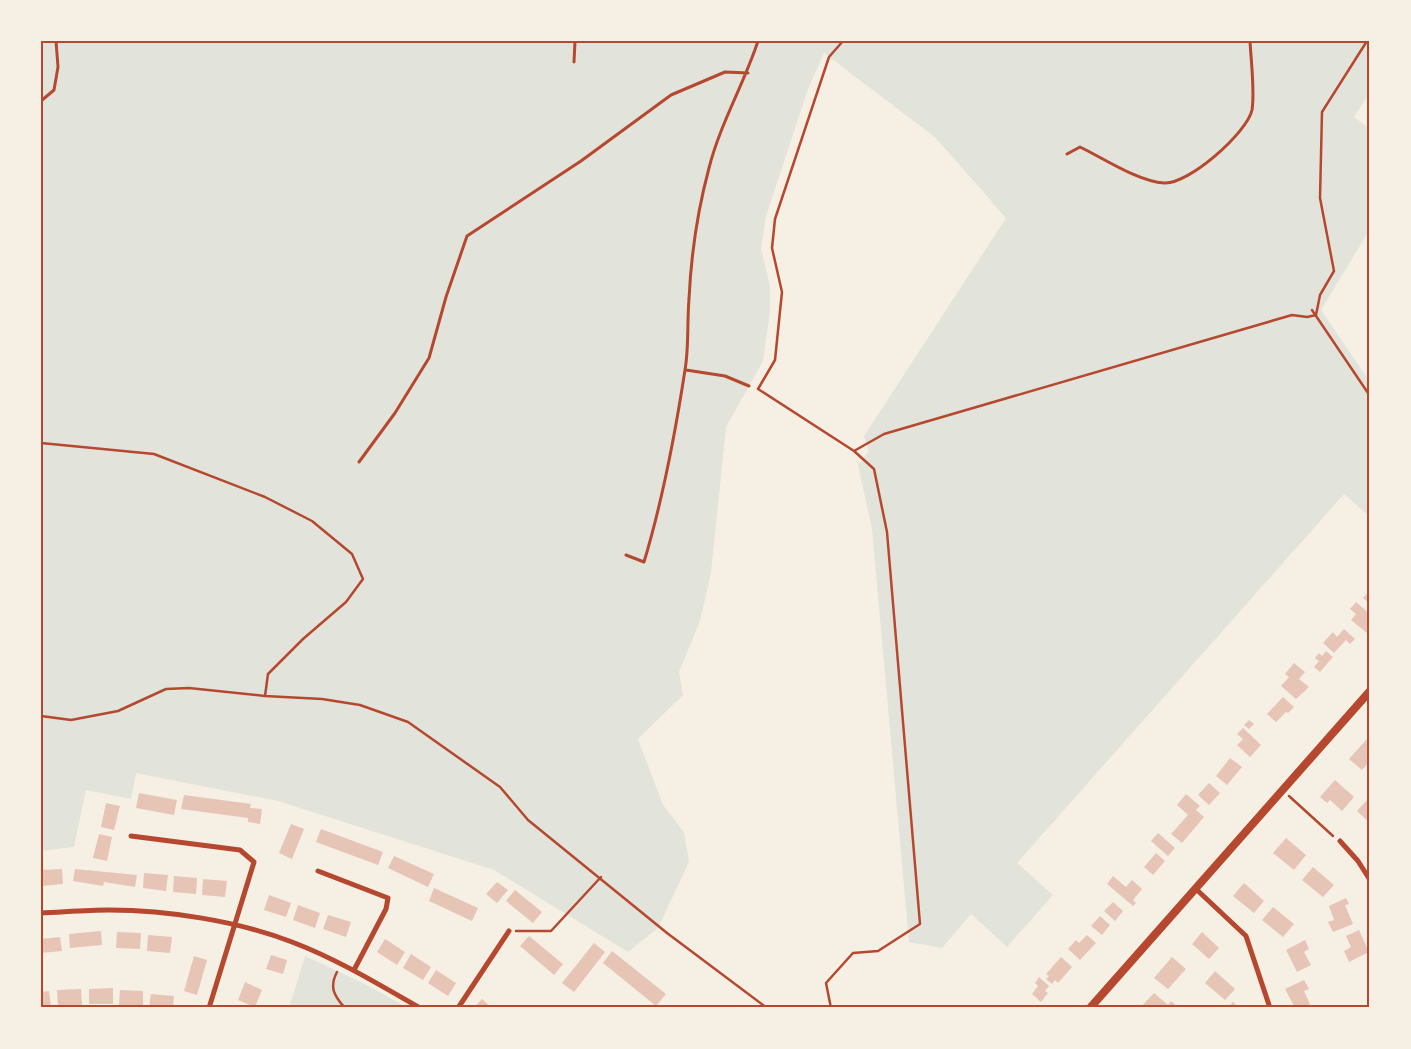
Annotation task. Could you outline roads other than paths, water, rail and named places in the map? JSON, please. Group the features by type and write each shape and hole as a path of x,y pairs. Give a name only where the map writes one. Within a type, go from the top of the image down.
{"main road":[{"path":"1090,1008 1370,691"}],"street":[{"path":"131,836 240,850 254,862 209,1008"},
{"path":"1340,842 1358,861 1370,880"},
{"path":"318,871 388,898 386,909 354,970"},
{"path":"1196,889 1246,936 1270,1008"},
{"path":"41,913 110,910 168,914 235,926 291,941 354,970 420,1008"},
{"path":"458,1008 508,931"}],"lane":[{"path":"41,101 54,90 58,67 56,41"},
{"path":"574,62 575,41"},
{"path":"626,555 644,562 661,504 686,370 689,296 697,230 709,167 727,117 748,72 758,41"},
{"path":"1067,154 1080,147 1144,178 1165,183 1181,180 1192,175 1240,131 1252,110 1250,41"},
{"path":"359,462 395,413 429,358 446,297 467,236 581,161 671,95 726,72 748,72"},
{"path":"686,370 725,376 749,386"}]}
